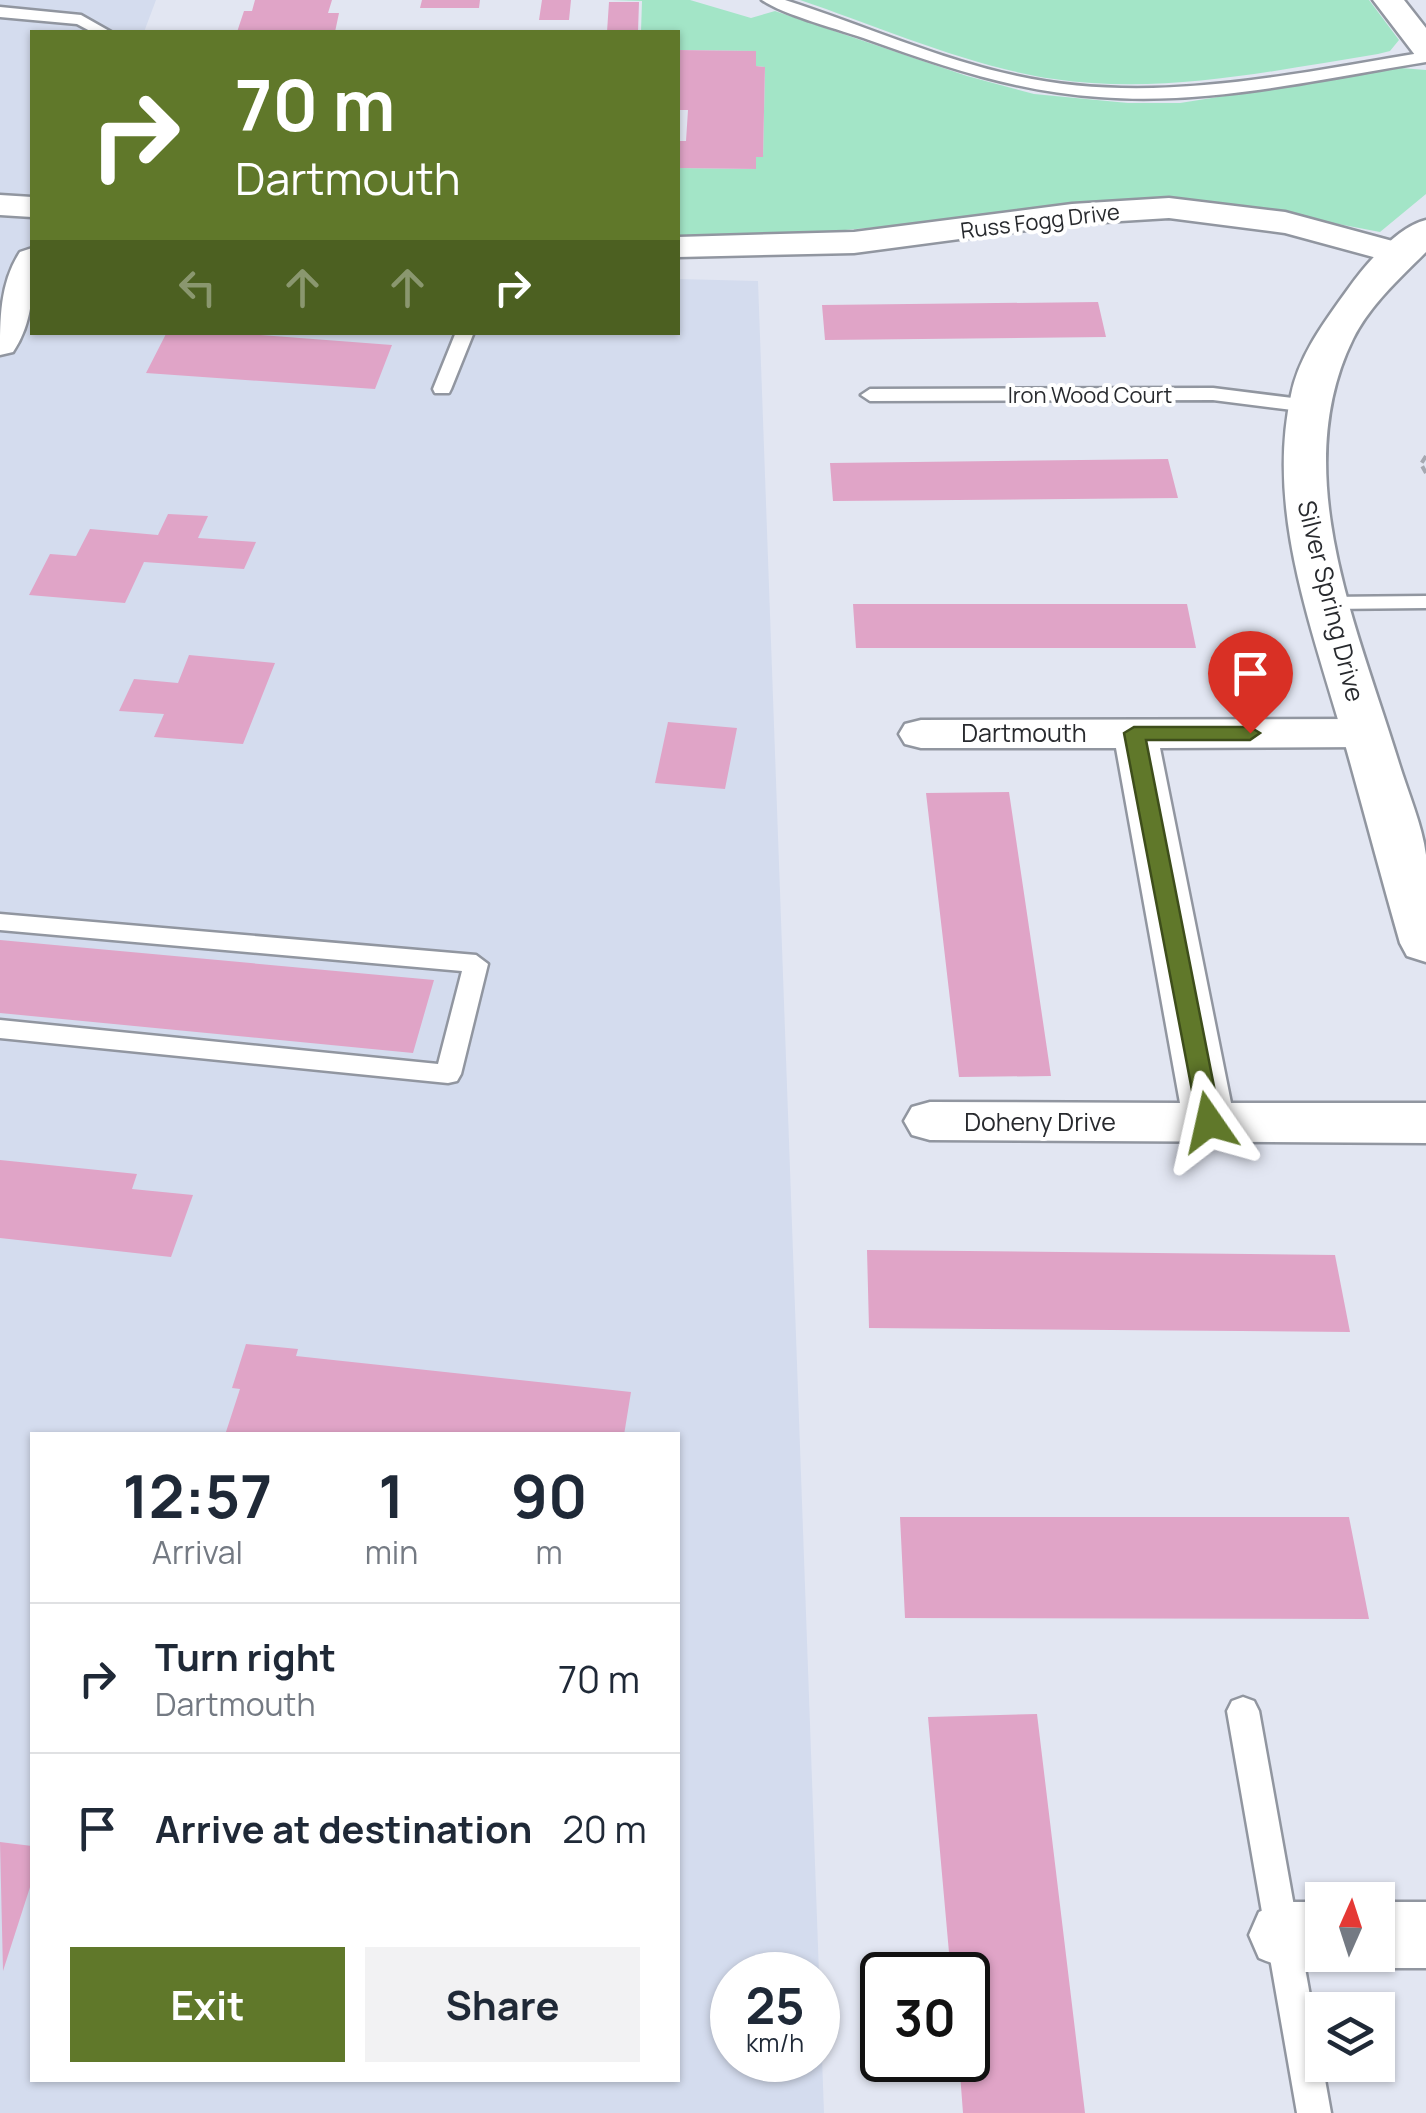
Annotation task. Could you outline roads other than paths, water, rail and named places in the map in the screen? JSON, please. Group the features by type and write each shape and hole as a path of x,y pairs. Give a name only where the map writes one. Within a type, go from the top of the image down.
{"street":[{"path":"1388,0 1426,48"},
{"path":"0,206 30,207"},
{"name":"Russ Fogg Drive","path":"680,247 837,244 1166,208 1246,216 1333,234 1412,242"},
{"name":"Silver Spring Drive","path":"1412,242 1358,296 1325,352 1309,406 1302,484 1327,602 1426,943"},
{"path":"0,344 26,293"},
{"path":"1134,733 1209,1122 1426,1123"},
{"name":"Dartmouth","path":"921,734 1366,733"},
{"name":"Doheny Drive","path":"930,1122 1209,1122"},
{"path":"1395,1935 1426,1935"}],"lane":[{"path":"770,0 978,71 1092,93 1170,94 1426,56"},
{"path":"0,12 81,20 99,30"},
{"path":"442,389 464,335"},
{"name":"Iron Wood Court","path":"870,395 1213,394 1309,406"},
{"path":"1327,602 1426,602"},
{"path":"0,922 476,964 448,1074 0,1029"},
{"path":"1244,1711 1302,1935 1314,2113"}]}
